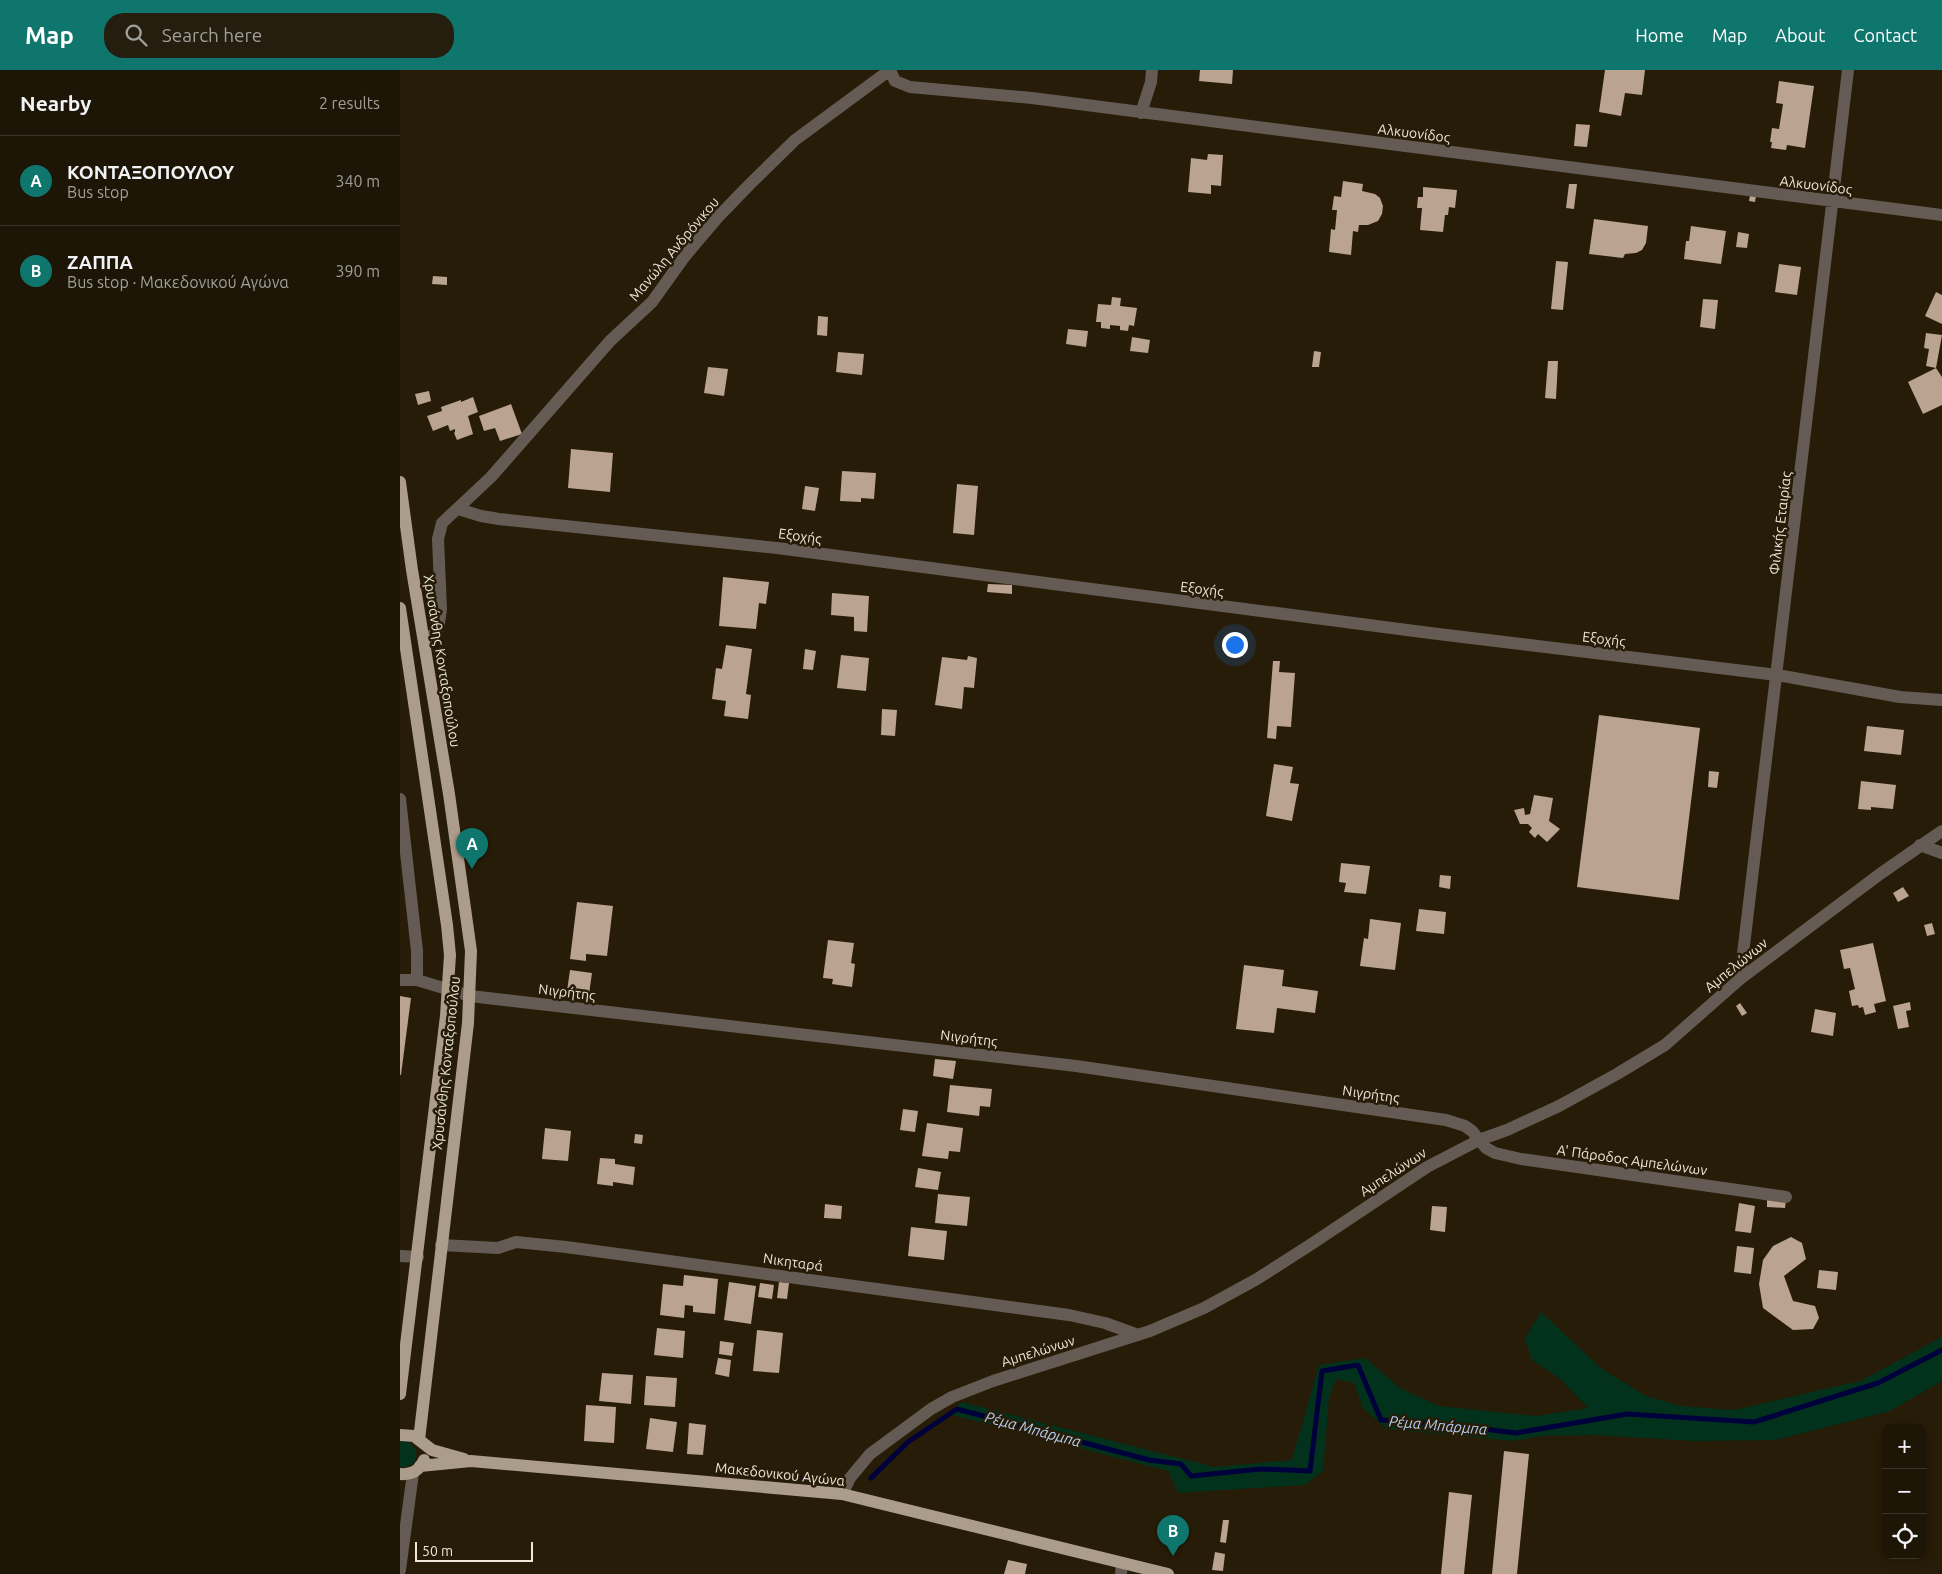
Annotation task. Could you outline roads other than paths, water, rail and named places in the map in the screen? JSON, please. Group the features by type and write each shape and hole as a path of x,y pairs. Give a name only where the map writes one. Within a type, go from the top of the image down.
{"main road":[{"name":"Χρυσάνθης Κονταξοπούλου","path":"400,482 449,794 471,951 470,996 420,1442 424,1455 411,1471"},
{"name":"Χρυσάνθης Κονταξοπούλου","path":"400,608 450,955 449,990 400,1394"},
{"path":"400,1435 408,1434 432,1450 471,1462"},
{"path":"411,1471 471,1462"},
{"name":"Μακεδονικού Αγώνα","path":"471,1462 842,1494 1121,1569 1168,1574"}],"street":[{"name":"Αλκυονίδος","path":"890,70 895,81 910,87 1032,98 1942,215"},
{"name":"Μανώλη Ανδρόνικου","path":"424,640 431,637 437,631 441,609 438,539 442,523 491,477 610,341 652,302 685,256 718,217 751,183 795,140 890,70"},
{"path":"1141,113 1151,82 1152,70"},
{"name":"Φιλικής Εταιρίας","path":"1740,978 1848,70"},
{"name":"Εξοχής","path":"458,509 499,519 777,548 1420,632 1777,675 1900,697 1942,700"},
{"path":"400,799 417,950 417,980"},
{"name":"Αμπελώνων","path":"842,1494 850,1478 870,1454 931,1408 993,1381 1138,1335 1204,1308 1257,1278 1427,1167 1479,1140 1508,1130 1559,1106 1665,1045 1740,978 1920,845 1942,831"},
{"path":"1920,845 1942,853"},
{"name":"Νιγρήτης","path":"400,980 417,980 470,996 1076,1066 1446,1120 1464,1126 1472,1131 1479,1140"},
{"name":"Α' Πάροδος Αμπελώνων","path":"1479,1140 1486,1148 1495,1153 1521,1159 1786,1197"},
{"name":"Νικηταρά","path":"441,1245 498,1248 516,1242 566,1246 1069,1315 1105,1323 1138,1335"},
{"path":"400,1256 418,1257"},
{"path":"400,1570 411,1471"}],"waterway":[{"name":"Ρέμα Μπάρμπα","path":"871,1478 908,1442 957,1409 1149,1460 1181,1464 1191,1476 1261,1469 1310,1471 1322,1371 1358,1365 1381,1420 1452,1425 1516,1433 1627,1414 1754,1422 1878,1383 1942,1350"},
{"name":"Ρέμα Μπάρμπα","path":"760,1474 823,1480 838,1479"}],"place":[{"name":"ΚΟΝΤΑΞΟΠΟΥΛΟΥ","path":"472,869"},
{"name":"ΖΑΠΠΑ","path":"1173,1556"}]}
